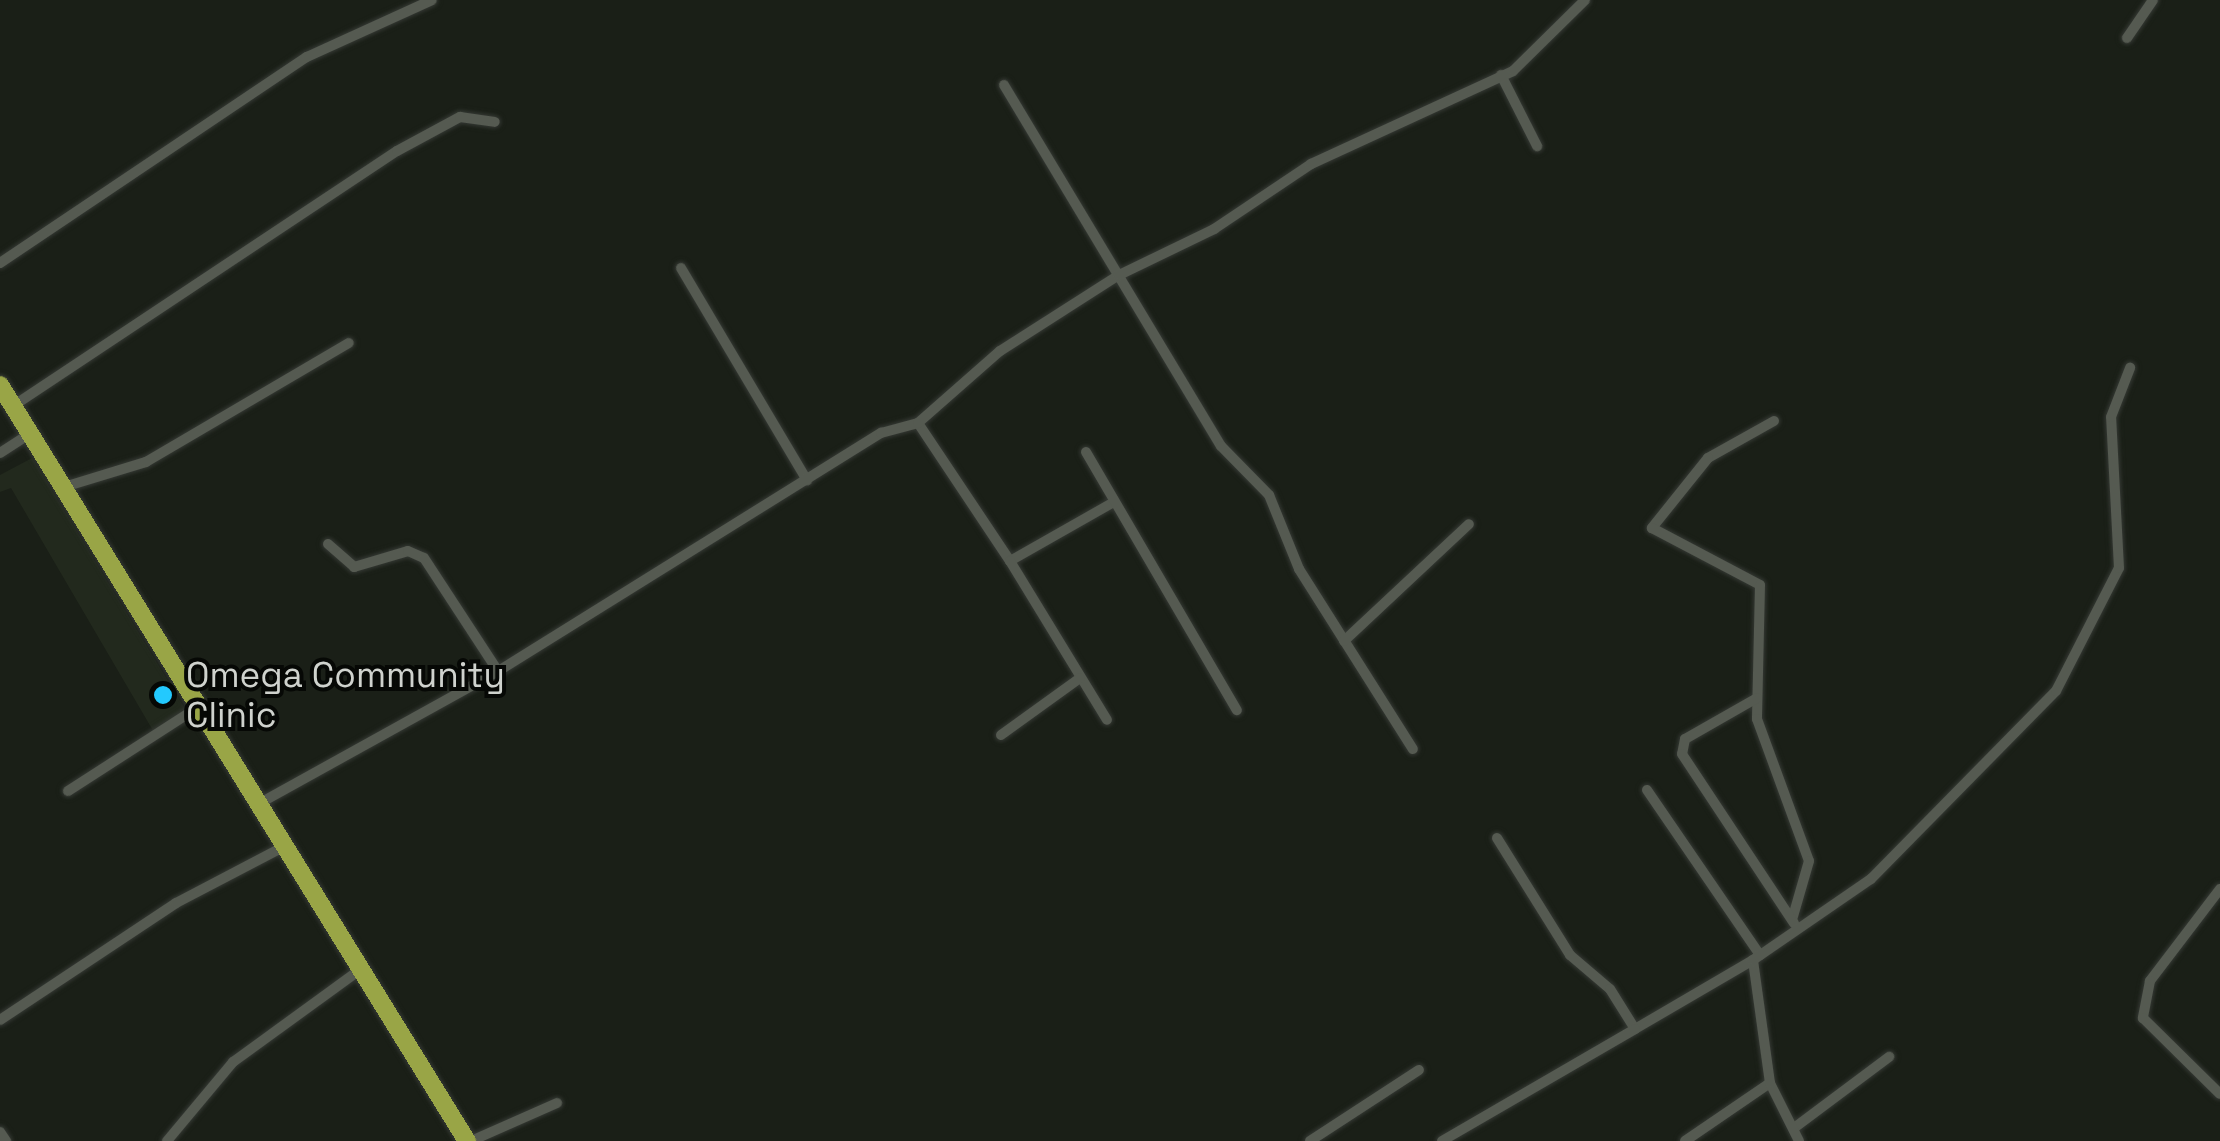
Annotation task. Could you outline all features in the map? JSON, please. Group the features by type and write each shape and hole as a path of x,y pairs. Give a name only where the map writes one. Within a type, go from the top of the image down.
{"highway":[{"path":"0,385 288,844 309,898 469,1141"}],"street":[{"path":"0,263 279,74 432,0"},
{"path":"262,802 498,672 882,433 918,424 1000,350 1119,275 1214,230 1310,164 1501,75 1586,0"},
{"path":"2127,38 2153,0"},
{"path":"1501,75 1536,146"},
{"path":"1004,85 1221,446 1268,496 1344,641 1414,749"},
{"path":"13,406 397,150 460,117 494,122"},
{"path":"680,268 807,480"},
{"path":"63,487 94,485 146,462 350,343"},
{"path":"1442,1141 1757,958 1795,924 1871,878 2056,691 2119,568 2111,417 2130,368"},
{"path":"1774,421 1708,458 1652,528 1760,585 1756,719 1806,842 1810,883 1795,924"},
{"path":"918,424 1010,561 1106,720"},
{"path":"0,453 28,434"},
{"path":"1086,452 1237,710"},
{"path":"1010,561 1114,502"},
{"path":"1344,641 1469,524"},
{"path":"328,544 354,567 408,551 424,558 498,672"},
{"path":"1000,735 1080,678"},
{"path":"1757,698 1685,738 1682,754 1795,924"},
{"path":"68,791 201,706"},
{"path":"1647,790 1757,958 1770,1083 1799,1141"},
{"path":"1498,838 1570,955 1610,990 1635,1029"},
{"path":"0,1020 176,903 288,844"},
{"path":"2220,889 2150,981 2143,1018 2220,1094"},
{"path":"168,1141 233,1062 358,972"},
{"path":"1794,1128 1889,1058"},
{"path":"1310,1141 1419,1070"},
{"path":"1686,1141 1770,1083"},
{"path":"469,1141 558,1102"},
{"path":"0,1132 6,1141"}],"shaded area":[{"path":"32,458 187,712 155,734 11,488 0,492 0,475"}],"place":[{"name":"Omega Community Clinic","path":"163,695"}]}
